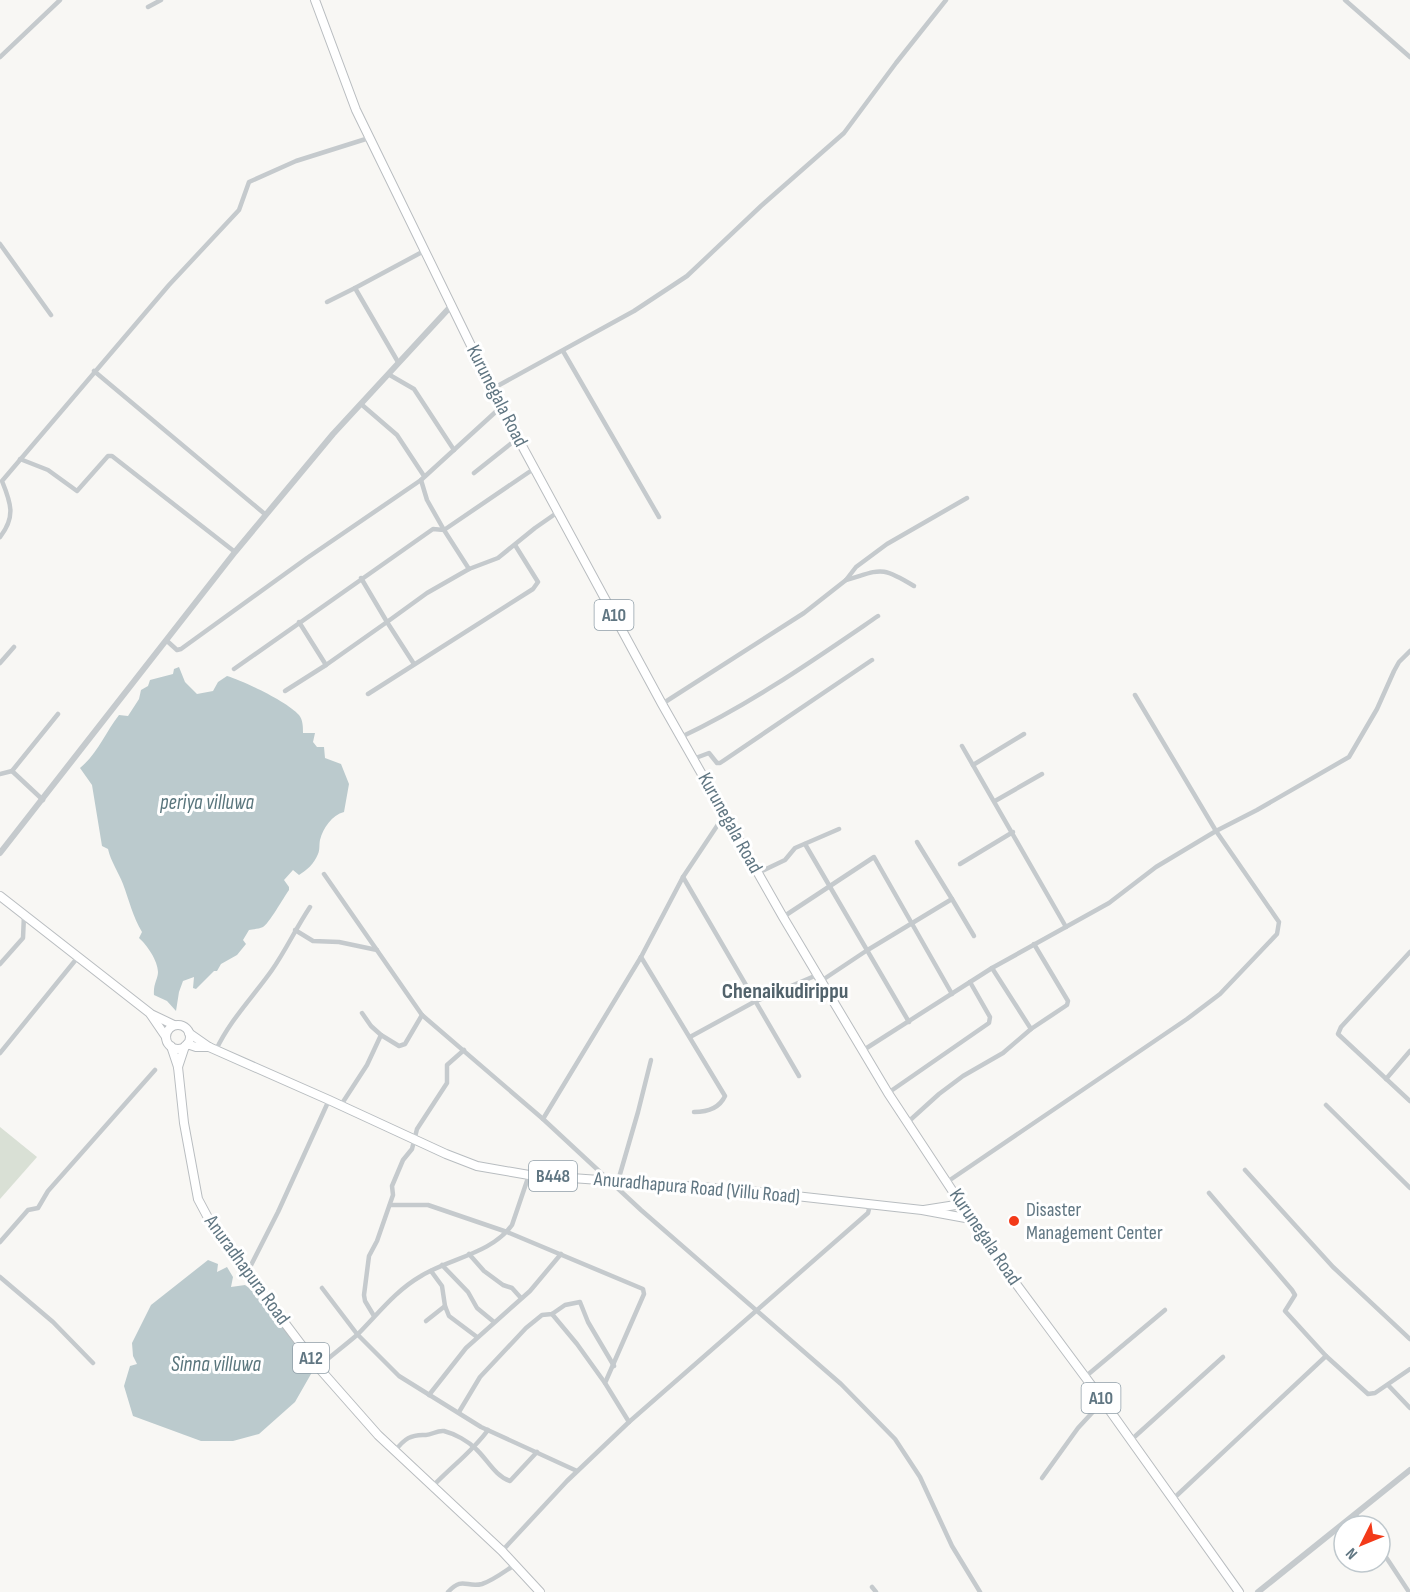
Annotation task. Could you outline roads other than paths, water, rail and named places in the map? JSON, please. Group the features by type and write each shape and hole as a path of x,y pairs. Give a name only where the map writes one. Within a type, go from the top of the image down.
{"main road":[{"name":"Kurunegala Road","path":"315,0 356,110 501,407 662,704 783,917 862,1052 971,1219 1239,1592"},
{"path":"0,896 151,1014 174,1025 185,1027 189,1033 186,1045 178,1048 171,1046 151,1014"},
{"path":"166,1036 168,1030 174,1025"},
{"name":"Anuradhapura Road (Villu Road)","path":"189,1033 213,1049 477,1166 529,1175 741,1190 922,1210 971,1219"},
{"name":"Anuradhapura Road (Villu Road)","path":"186,1045 213,1049"},
{"name":"Anuradhapura Road","path":"178,1067 186,1045"},
{"name":"Anuradhapura Road","path":"171,1046 178,1067 184,1123 198,1199 214,1229 318,1367 378,1435 516,1564 540,1592"},
{"name":"Anuradhapura Road (Villu Road)","path":"922,1210 962,1204"}],"street":[{"path":"0,57 60,0"},
{"path":"148,7 160,0"},
{"path":"492,389 634,311 687,276 761,206 844,133 946,0"},
{"path":"1345,0 1410,57"},
{"path":"0,537 9,526 11,503 2,481 94,370 239,210 249,182 296,161 369,138"},
{"path":"0,244 51,315"},
{"path":"327,302 424,251"},
{"path":"354,288 398,362"},
{"path":"0,853 235,552 333,434 452,305"},
{"path":"563,351 659,517"},
{"path":"94,370 266,515"},
{"path":"388,374 414,389 454,450"},
{"path":"361,404 397,435 422,478 427,500 469,569"},
{"path":"166,640 177,650 181,649 422,478 501,407"},
{"path":"474,473 518,438"},
{"path":"20,459 48,470 77,491 108,456 111,456 235,552"},
{"path":"234,669 433,529 444,530 535,468"},
{"path":"662,704 796,618 846,580 856,567 887,544 967,498"},
{"path":"285,691 326,665 427,593 469,569 498,558 558,512"},
{"path":"368,694 533,589 538,582 515,545"},
{"path":"846,580 870,571 880,570 914,586"},
{"path":"361,578 414,664"},
{"path":"681,737 751,699 878,616"},
{"path":"299,622 326,665"},
{"path":"0,663 14,647"},
{"path":"862,1052 992,968 1109,903 1156,867 1349,757 1377,710 1394,671 1410,652"},
{"path":"693,759 709,753 717,763 720,763 872,660"},
{"path":"947,1182 1203,1007 1220,994 1277,933 1279,922 1216,831 1135,695"},
{"path":"0,774 12,771 58,714"},
{"path":"973,765 1024,734"},
{"path":"962,746 1066,927"},
{"path":"12,771 43,800"},
{"path":"995,801 1042,774"},
{"path":"543,1119 641,957 683,877 724,814"},
{"path":"758,873 785,860 795,848 839,829"},
{"path":"960,864 1013,832"},
{"path":"917,842 974,936"},
{"path":"805,844 909,1022"},
{"path":"783,917 874,857 952,994"},
{"path":"324,874 422,1014 841,1384 895,1439 920,1477 952,1546 980,1592"},
{"path":"683,877 799,1076"},
{"path":"690,1037 754,1002 819,978 952,899"},
{"path":"213,1049 282,955 294,930 310,907"},
{"path":"0,964 23,938 24,915"},
{"path":"294,930 313,941 339,942 377,950"},
{"path":"908,1122 963,1076 1003,1053 1031,1029 1067,1005 1068,1001 1034,944"},
{"path":"1410,952 1341,1027 1338,1035 1410,1101"},
{"path":"0,1053 78,957"},
{"path":"641,957 724,1095 723,1100 712,1110 694,1112"},
{"path":"992,968 1031,1029"},
{"path":"888,1093 989,1023 990,1017 970,982"},
{"path":"362,1013 381,1035 399,1046 405,1044 422,1014"},
{"path":"341,1105 368,1065 381,1035"},
{"path":"374,1316 364,1295 369,1256 390,1205 393,1195 392,1186 403,1160 412,1149 417,1130 447,1083 447,1065 464,1050"},
{"path":"1386,1079 1410,1051"},
{"path":"618,1180 651,1060"},
{"path":"0,1242 28,1210 38,1208 48,1191 155,1070"},
{"path":"247,1273 330,1100"},
{"path":"1326,1105 1410,1188"},
{"path":"1245,1170 1333,1267 1410,1339"},
{"path":"318,1367 357,1334 392,1297 421,1275 497,1240 507,1232 512,1225 529,1175"},
{"path":"1209,1193 1292,1290 1295,1295 1285,1311 1326,1356 1368,1394 1375,1393 1410,1369"},
{"path":"390,1205 428,1205 507,1232 643,1289 644,1294 605,1383"},
{"path":"502,1551 577,1471 629,1422 868,1213 870,1205"},
{"path":"469,1254 484,1271 503,1285 512,1288 521,1298"},
{"path":"429,1395 459,1355 530,1291 561,1254"},
{"path":"442,1265 468,1292 477,1308 494,1322"},
{"path":"431,1271 442,1286 449,1316 477,1337"},
{"path":"0,1277 53,1322 93,1363"},
{"path":"322,1288 357,1334 399,1376 488,1430 577,1471"},
{"path":"459,1412 480,1377 502,1353 542,1315 552,1314 565,1305 580,1302 588,1322 614,1366"},
{"path":"426,1321 445,1306"},
{"path":"1085,1377 1165,1310"},
{"path":"552,1314 605,1383 629,1422"},
{"path":"1173,1499 1326,1356"},
{"path":"1131,1440 1223,1358"},
{"path":"1388,1385 1410,1408"},
{"path":"1042,1478 1078,1428 1103,1401"},
{"path":"395,1451 408,1437 419,1434 428,1435 440,1430 453,1434 475,1448 497,1473 510,1481 537,1452"},
{"path":"433,1486 475,1448 488,1430"},
{"path":"1355,1514 1410,1470"},
{"path":"1258,1592 1332,1532"},
{"path":"448,1592 461,1582 481,1584 516,1564"},
{"path":"1392,1566 1409,1592"}],"water":[{"name":"periya villuwa","path":"179,667 185,682 197,694 213,691 218,682 227,676 286,704 300,717 303,733 315,733 313,742 317,747 324,747 325,758 341,764 349,784 344,812 332,819 323,831 319,852 314,861 299,875 293,870 284,880 289,890 263,927 249,930 243,940 246,944 237,955 221,964 217,971 214,971 196,989 193,988 194,977 183,981 176,1011 167,1001 154,995 158,972 156,963 149,949 139,938 142,932 123,884 108,849 102,846 92,785 80,768 97,749 119,715 128,716 139,699 141,690 148,686 150,680 173,674 174,669"},
{"name":"Sinna villuwa","path":"208,1260 218,1264 217,1272 227,1267 233,1277 231,1287 245,1285 266,1302 315,1367 295,1402 259,1434 233,1441 201,1441 133,1416 124,1386 130,1366 137,1364 133,1356 132,1343 151,1305"}],"place":[{"name":"Disaster Management Center","path":"1014,1221"}],"district":[{"name":"Chenaikudirippu","path":"785,991"}]}
